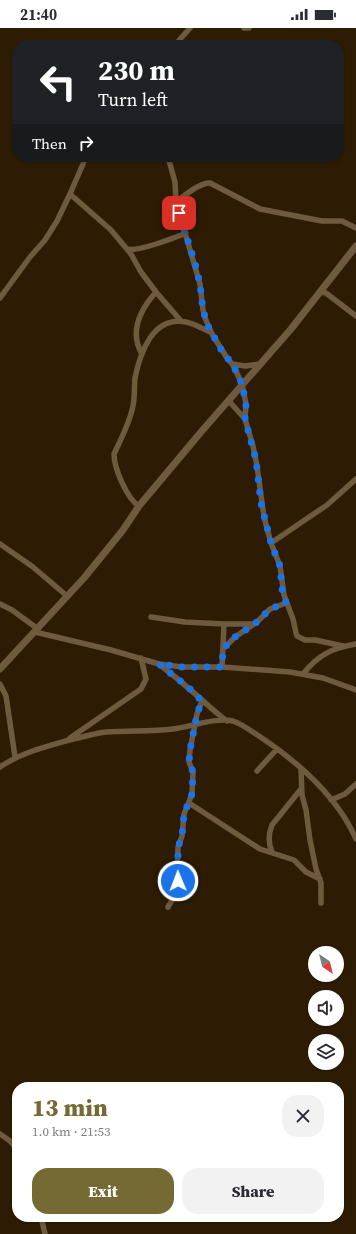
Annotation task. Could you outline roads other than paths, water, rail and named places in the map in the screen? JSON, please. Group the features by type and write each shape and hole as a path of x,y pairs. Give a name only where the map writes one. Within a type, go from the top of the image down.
{"street":[{"path":"244,28 249,28"},
{"path":"179,40 187,29"},
{"path":"0,298 30,257 45,240 57,221 84,162"},
{"path":"170,162 176,182 176,202 200,284 203,310 208,326 224,355 232,364 242,384 246,404 245,419 256,460 261,503 271,543 280,566 282,589 293,619 297,636 305,640 315,640 343,646"},
{"path":"176,202 207,182 260,209 322,221 342,221 356,228"},
{"path":"70,194 111,230 127,249 156,292 181,321"},
{"path":"127,249 136,250 186,233"},
{"path":"0,669 84,578 123,530 139,506 228,400 261,364 321,292 356,246"},
{"path":"142,354 138,347 136,326 142,310 156,292"},
{"path":"321,292 326,293 356,316"},
{"path":"139,506 135,504 122,481 114,461 114,454 133,408 135,380 142,354 148,340 168,323 181,321 211,332"},
{"path":"232,364 245,366 261,364"},
{"path":"228,400 245,419"},
{"path":"271,543 327,505 356,479"},
{"path":"0,544 33,567 67,596"},
{"path":"223,649 235,637 254,624 270,609 286,603"},
{"path":"0,604 12,610 36,630 159,664 182,667 222,667 303,674 329,680 356,690"},
{"path":"151,617 185,622 254,624"},
{"path":"222,667 224,624"},
{"path":"303,674 317,658 334,648 356,644"},
{"path":"65,741 141,689 146,679 141,658"},
{"path":"159,664 227,721"},
{"path":"0,684 6,696 15,757"},
{"path":"168,907 178,885 178,847 182,836 184,814 192,794 193,772 189,758 194,725 202,701"},
{"path":"0,767 15,757 65,741 102,733 172,729 227,721 239,724 277,749 301,768 332,800 351,827 356,839"},
{"path":"257,771 277,749"},
{"path":"301,768 301,790 307,815 313,858 320,879 322,893 321,904"},
{"path":"332,800 345,794 356,784"},
{"path":"272,852 269,840 269,833 272,825 301,790"},
{"path":"189,803 260,848 294,860 306,872 320,879"},
{"path":"0,1134 12,1143"},
{"path":"42,1222 45,1234"}]}
